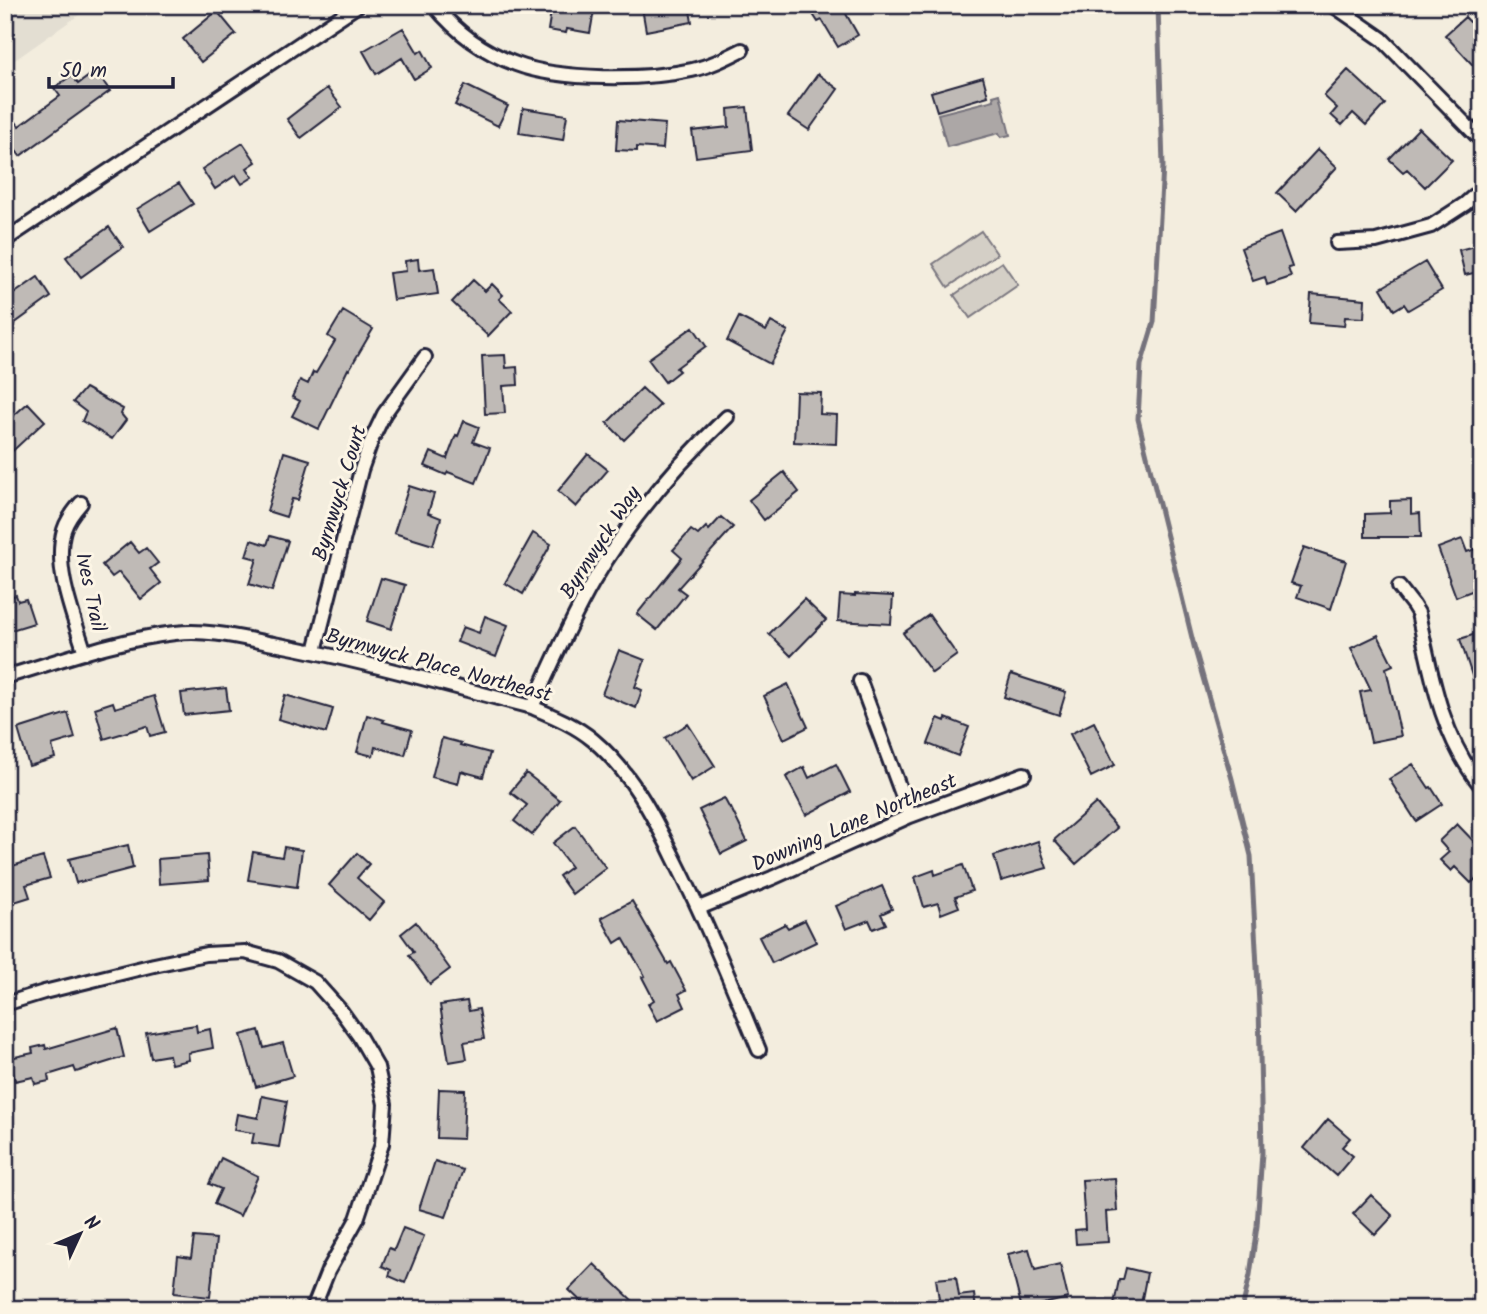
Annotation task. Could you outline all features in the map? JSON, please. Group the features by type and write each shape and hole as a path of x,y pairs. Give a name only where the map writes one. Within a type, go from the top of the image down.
{"street":[{"path":"5,240 358,5"},
{"path":"434,5 463,35 494,55 518,65 551,73 600,77 654,76 694,70 742,50"},
{"path":"1333,5 1382,39 1482,141"},
{"path":"1337,243 1376,241 1431,226 1465,204 1482,189"},
{"name":"Byrnwyck Court","path":"315,652 361,470 372,439 384,414 425,357"},
{"name":"Byrnwyck Way","path":"532,706 570,623 628,527 692,450 727,417"},
{"name":"Ives Trail","path":"81,503 65,528 61,558 65,586 85,653"},
{"path":"1399,587 1418,613 1434,690 1450,737 1482,787"},
{"name":"Byrnwyck Place Northeast","path":"5,677 147,638 176,632 205,632 315,652 532,706 564,721 593,740 614,761 635,786 651,812 699,908 759,1050"},
{"path":"860,681 910,816"},
{"name":"Downing Lane Northeast","path":"699,908 910,816 1024,774"},
{"path":"5,1004 155,964 206,954 245,952 278,961 315,982 341,1011 377,1067 385,1104 382,1144 357,1219 328,1271 313,1309"},
{"path":"1478,1309 1482,1292"}],"shaded area":[{"path":"5,5 93,5 5,67"},
{"path":"1000,94 1010,135 1001,137 999,133 947,147 938,114 994,100 993,96"},
{"path":"981,231 997,254 948,287 933,264"},
{"path":"1002,262 1018,285 970,318 954,295"}],"building":[{"path":"552,5 595,5 590,33 567,29 566,33 548,30"},
{"path":"654,5 689,5 692,22 646,31 642,8"},
{"path":"807,5 841,5 858,35 838,47 822,20 818,22"},
{"path":"217,11 236,34 201,62 183,39"},
{"path":"1482,13 1482,75 1445,35 1465,17 1471,23"},
{"path":"403,28 418,53 422,50 432,68 414,79 402,58 376,74 363,51"},
{"path":"1348,70 1385,104 1366,125 1353,113 1342,125 1331,115 1337,108 1324,96"},
{"path":"96,71 110,91 20,156 5,136 5,130 16,122 19,126 60,96 54,88 72,75 78,84"},
{"path":"818,74 838,89 809,130 788,116"},
{"path":"983,77 988,96 937,111 931,92"},
{"path":"465,85 508,106 498,126 455,105"},
{"path":"327,88 342,107 301,138 287,119"},
{"path":"747,107 752,150 696,157 692,131 729,127 728,109"},
{"path":"523,108 567,115 563,140 519,133"},
{"path":"618,120 665,124 663,149 637,147 637,151 616,150"},
{"path":"1419,128 1452,160 1425,187 1407,169 1403,172 1389,159"},
{"path":"243,143 256,162 247,168 253,177 242,184 236,175 215,189 202,169"},
{"path":"1318,149 1337,167 1296,211 1277,193"},
{"path":"179,183 193,204 150,231 137,209"},
{"path":"109,227 123,247 81,277 66,257"},
{"path":"1280,233 1292,267 1288,268 1291,277 1267,285 1265,277 1253,281 1241,248"},
{"path":"1482,244 1482,271 1465,275 1459,250"},
{"path":"418,259 419,270 434,268 438,294 393,300 389,273 406,271 405,261"},
{"path":"1425,262 1442,290 1408,310 1404,304 1394,310 1381,288"},
{"path":"38,277 51,297 11,326 5,318 5,300"},
{"path":"473,280 485,291 492,284 503,295 499,299 512,311 488,336 452,302"},
{"path":"1311,294 1365,299 1364,318 1345,317 1344,326 1309,323"},
{"path":"343,311 373,329 348,369 319,429 292,416 300,401 292,397 300,380 308,384 313,372 316,373 335,341 328,336"},
{"path":"739,317 766,331 771,322 788,331 770,364 727,341"},
{"path":"693,327 706,346 676,368 679,371 665,382 648,359"},
{"path":"505,355 506,368 517,367 518,385 503,386 505,413 485,414 482,356"},
{"path":"85,388 123,409 121,414 126,420 112,439 82,421 86,412 73,402"},
{"path":"642,388 660,405 624,440 607,423"},
{"path":"796,392 821,393 820,414 837,415 836,444 794,442"},
{"path":"28,403 45,421 5,458 5,423"},
{"path":"464,421 479,427 473,442 490,448 476,483 425,466 431,452 447,459"},
{"path":"284,452 310,460 298,500 292,499 286,517 267,511"},
{"path":"588,454 608,470 576,507 558,491"},
{"path":"784,472 799,492 764,520 749,500"},
{"path":"409,486 434,494 428,513 441,518 433,545 394,533"},
{"path":"1411,500 1411,514 1420,513 1421,537 1365,537 1365,514 1390,513 1390,501"},
{"path":"721,517 733,527 678,588 686,594 657,630 637,614 682,558 673,550 691,530 698,535 706,527 709,530"},
{"path":"533,533 551,544 523,594 505,583"},
{"path":"270,536 288,541 272,591 249,584 257,559 246,556 251,540 267,545"},
{"path":"1462,539 1467,552 1478,548 1482,557 1482,587 1456,597 1438,548"},
{"path":"130,542 139,553 146,548 158,563 150,569 161,583 141,599 119,572 112,577 102,565"},
{"path":"1304,547 1346,561 1331,609 1297,597 1301,586 1291,583"},
{"path":"381,578 405,585 391,629 367,621"},
{"path":"16,595 18,601 26,599 34,623 5,632 5,598"},
{"path":"840,595 893,596 891,624 838,621"},
{"path":"804,599 826,620 791,656 769,634"},
{"path":"929,615 957,655 932,673 903,633"},
{"path":"485,616 508,625 496,657 457,642 463,627 479,633"},
{"path":"1482,632 1482,697 1479,697 1460,639"},
{"path":"1378,635 1393,665 1386,668 1401,736 1371,742 1360,692 1371,690 1351,648"},
{"path":"619,650 645,660 635,687 642,690 636,708 602,694"},
{"path":"1011,674 1066,692 1059,715 1004,697"},
{"path":"788,684 808,727 784,739 764,696"},
{"path":"226,688 229,710 184,715 181,693"},
{"path":"285,695 333,709 326,733 278,719"},
{"path":"154,696 165,732 150,736 147,726 104,739 95,708 113,702 115,708"},
{"path":"68,713 75,738 52,745 55,758 29,766 18,729"},
{"path":"367,715 412,730 405,755 375,747 373,756 357,752"},
{"path":"938,718 945,721 946,718 969,727 958,756 928,744"},
{"path":"1094,722 1115,765 1091,777 1070,734"},
{"path":"688,724 715,766 691,781 665,738"},
{"path":"442,738 490,753 483,777 461,771 458,784 432,777"},
{"path":"836,764 850,792 806,815 786,777 804,767 809,778"},
{"path":"1413,764 1442,804 1416,821 1389,779"},
{"path":"526,773 560,800 532,835 514,821 527,805 510,792"},
{"path":"724,798 747,841 721,854 699,810"},
{"path":"1096,803 1117,828 1076,864 1054,840"},
{"path":"1457,824 1482,850 1482,873 1471,883 1455,867 1451,871 1440,860 1449,852 1439,841"},
{"path":"575,826 606,868 572,894 559,876 571,867 553,843"},
{"path":"1038,841 1047,868 1001,881 994,856"},
{"path":"128,845 133,868 76,883 69,859"},
{"path":"284,847 302,850 297,887 248,880 253,852 282,857"},
{"path":"357,853 369,864 357,878 384,902 369,920 329,885"},
{"path":"207,855 209,880 159,884 158,859"},
{"path":"43,857 50,878 26,885 30,897 5,905 5,868"},
{"path":"963,865 972,891 955,897 959,907 941,914 938,903 924,907 915,877 934,870 935,875"},
{"path":"882,886 892,909 881,914 886,924 873,929 869,920 846,929 836,906"},
{"path":"632,901 686,990 679,994 685,1007 657,1021 648,1004 654,1000 642,977 645,976 623,938 615,943 601,918"},
{"path":"805,920 816,942 772,963 759,937 785,924 788,928"},
{"path":"416,922 450,969 430,984 409,955 414,952 401,934"},
{"path":"467,1001 469,1011 479,1009 484,1039 464,1042 467,1059 449,1062 440,1005"},
{"path":"196,1025 197,1032 210,1029 213,1048 188,1053 189,1060 171,1064 169,1055 151,1058 146,1033"},
{"path":"117,1028 124,1057 76,1072 74,1067 48,1075 49,1081 35,1084 33,1077 15,1081 10,1058 33,1053 32,1048 45,1045 46,1049"},
{"path":"259,1030 264,1048 283,1043 293,1076 256,1087 241,1035"},
{"path":"439,1089 465,1090 463,1139 437,1138"},
{"path":"262,1096 287,1101 279,1147 252,1143 254,1133 234,1130 237,1114 258,1118"},
{"path":"1328,1119 1350,1138 1342,1147 1353,1156 1336,1176 1304,1148"},
{"path":"221,1158 258,1176 240,1216 214,1204 221,1189 209,1184"},
{"path":"435,1161 463,1170 446,1217 419,1209"},
{"path":"1115,1178 1117,1211 1106,1212 1108,1242 1076,1244 1075,1230 1085,1229 1082,1180"},
{"path":"1371,1195 1393,1216 1375,1235 1353,1214"},
{"path":"403,1228 424,1236 405,1283 389,1276 391,1270 382,1266 389,1248 394,1250"},
{"path":"194,1237 216,1239 210,1297 174,1293 178,1256 191,1258"},
{"path":"1029,1249 1035,1270 1060,1264 1068,1298 1022,1309 1008,1254"},
{"path":"594,1264 634,1302 628,1309 589,1309 569,1290"},
{"path":"1126,1268 1147,1273 1140,1309 1113,1309 1119,1280 1123,1280"},
{"path":"956,1277 959,1296 974,1294 976,1309 925,1309 924,1300 939,1299 936,1279"}],"waterway":[{"path":"1158,6 1163,166 1154,322 1141,365 1138,419 1194,646 1251,856 1259,1004 1262,1153 1257,1226 1242,1309"}]}
